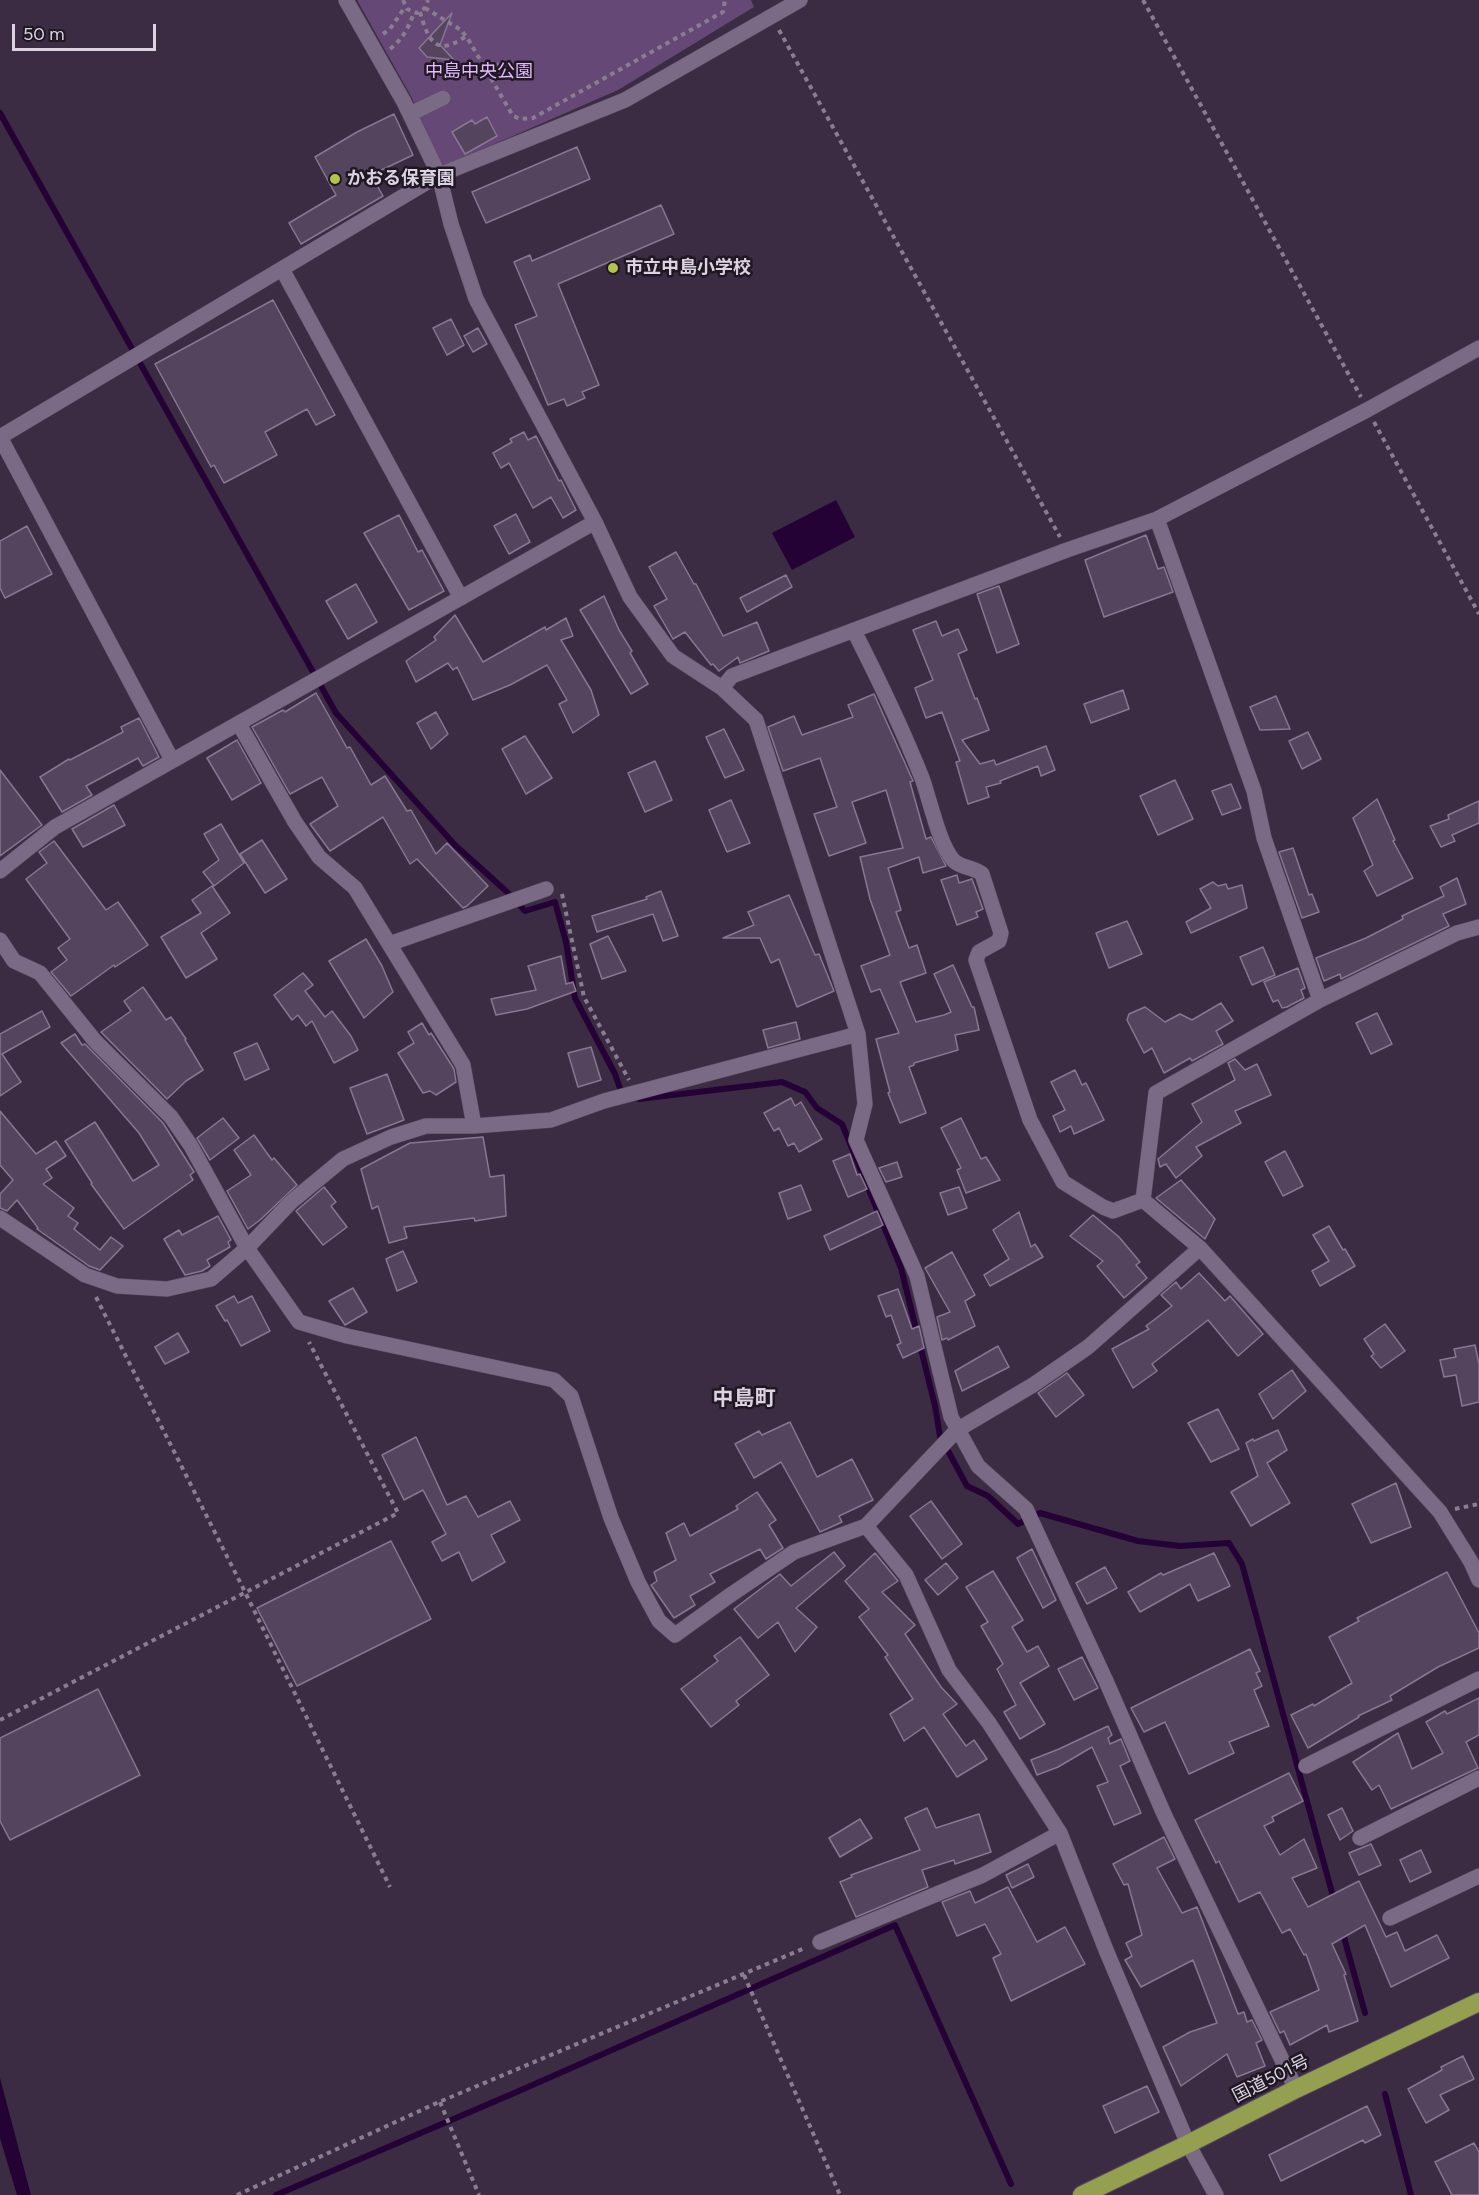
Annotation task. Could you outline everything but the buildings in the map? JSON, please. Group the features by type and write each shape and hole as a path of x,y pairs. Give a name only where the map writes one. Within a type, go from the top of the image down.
{"highway":[{"name":"国道501号","path":"1082,2195 1479,2002"}],"street":[{"path":"346,0 410,114 439,175 451,225 476,299 595,522 630,597 673,656 722,688 756,720 858,1034 865,1104 856,1140 917,1276 951,1417 978,1466 1026,1509 1106,1681 1164,1814 1296,2089"},
{"path":"172,760 0,437 439,175 625,100 800,0"},
{"path":"410,114 443,98"},
{"path":"282,269 461,598"},
{"path":"722,688 732,676 1067,550 1156,519 1367,410 1479,348"},
{"path":"1156,519 1254,791 1264,838 1320,1000"},
{"path":"0,871 55,827 595,522"},
{"path":"854,631 890,702 922,779 947,852 955,863 977,870 982,874 1001,933 999,941 979,952 976,960 1030,1120 1064,1182 1103,1207 1113,1210 1143,1200"},
{"path":"239,724 295,822 320,857 355,888 463,1065 474,1126"},
{"path":"389,944 546,889"},
{"path":"1143,1200 1156,1093 1320,1000 1457,933 1479,927"},
{"path":"0,940 14,961 40,974 95,1041 171,1117 191,1146 246,1248 300,1322 347,1336 554,1380 571,1396 611,1518 638,1582 659,1622 675,1635 794,1552 866,1526 957,1430 1033,1385 1088,1347 1200,1248"},
{"path":"0,1218 85,1275 117,1286 167,1289 211,1279 246,1248 291,1202 343,1159 391,1137 426,1126 474,1126 551,1120 604,1101 858,1034"},
{"path":"1143,1200 1200,1248 1440,1512 1471,1562 1479,1580"},
{"path":"866,1526 906,1575 949,1670 989,1723 1060,1833 1106,1950 1188,2144 1215,2195"},
{"path":"1306,1766 1479,1678"},
{"path":"1360,1838 1479,1778"},
{"path":"820,1942 983,1875 1060,1833"},
{"path":"1390,1918 1479,1876"}],"path":[{"path":"403,0 405,7 414,13 425,8 428,0"},
{"path":"425,8 461,30 513,116 521,119 533,118 723,12 725,0"},
{"path":"1143,0 1479,614"},
{"path":"374,50 405,7"},
{"path":"420,12 434,43 441,46 453,46 466,36"},
{"path":"374,50 397,44 407,31 414,13"},
{"path":"771,17 1067,550"},
{"path":"479,75 505,61"},
{"path":"546,889 562,891 584,998 636,1093"},
{"path":"85,1275 245,1592 390,1887"},
{"path":"0,1720 398,1513 300,1322"},
{"path":"237,2195 439,2102 820,1942"},
{"path":"744,1975 840,2195"},
{"path":"439,2102 479,2195"}],"green space":[{"name":"中島中央公園","path":"357,0 751,0 754,7 618,90 442,167 412,98"}],"shaded area":[{"path":"836,500 855,537 792,570 772,533"},
{"path":"0,2078 31,2195 17,2195 0,2138"}],"waterway":[{"path":"0,113 336,713 455,845 525,911 555,902 566,942 575,998 615,1074 623,1097"},
{"path":"639,1099 782,1082 805,1092 817,1108 842,1124 901,1268 935,1406 940,1436 967,1486 988,1496 1018,1524 1040,1513 1138,1541 1180,1546 1229,1543 1242,1564 1334,1900"},
{"path":"276,2195 519,2091 895,1925 1011,2184"},
{"path":"1342,1930 1365,2013"},
{"path":"1385,2094 1411,2195"}],"place":[{"name":"かおる保育園","path":"335,179"},
{"name":"市立中島小学校","path":"613,268"}],"district":[{"name":"中島町","path":"744,1399"}]}
